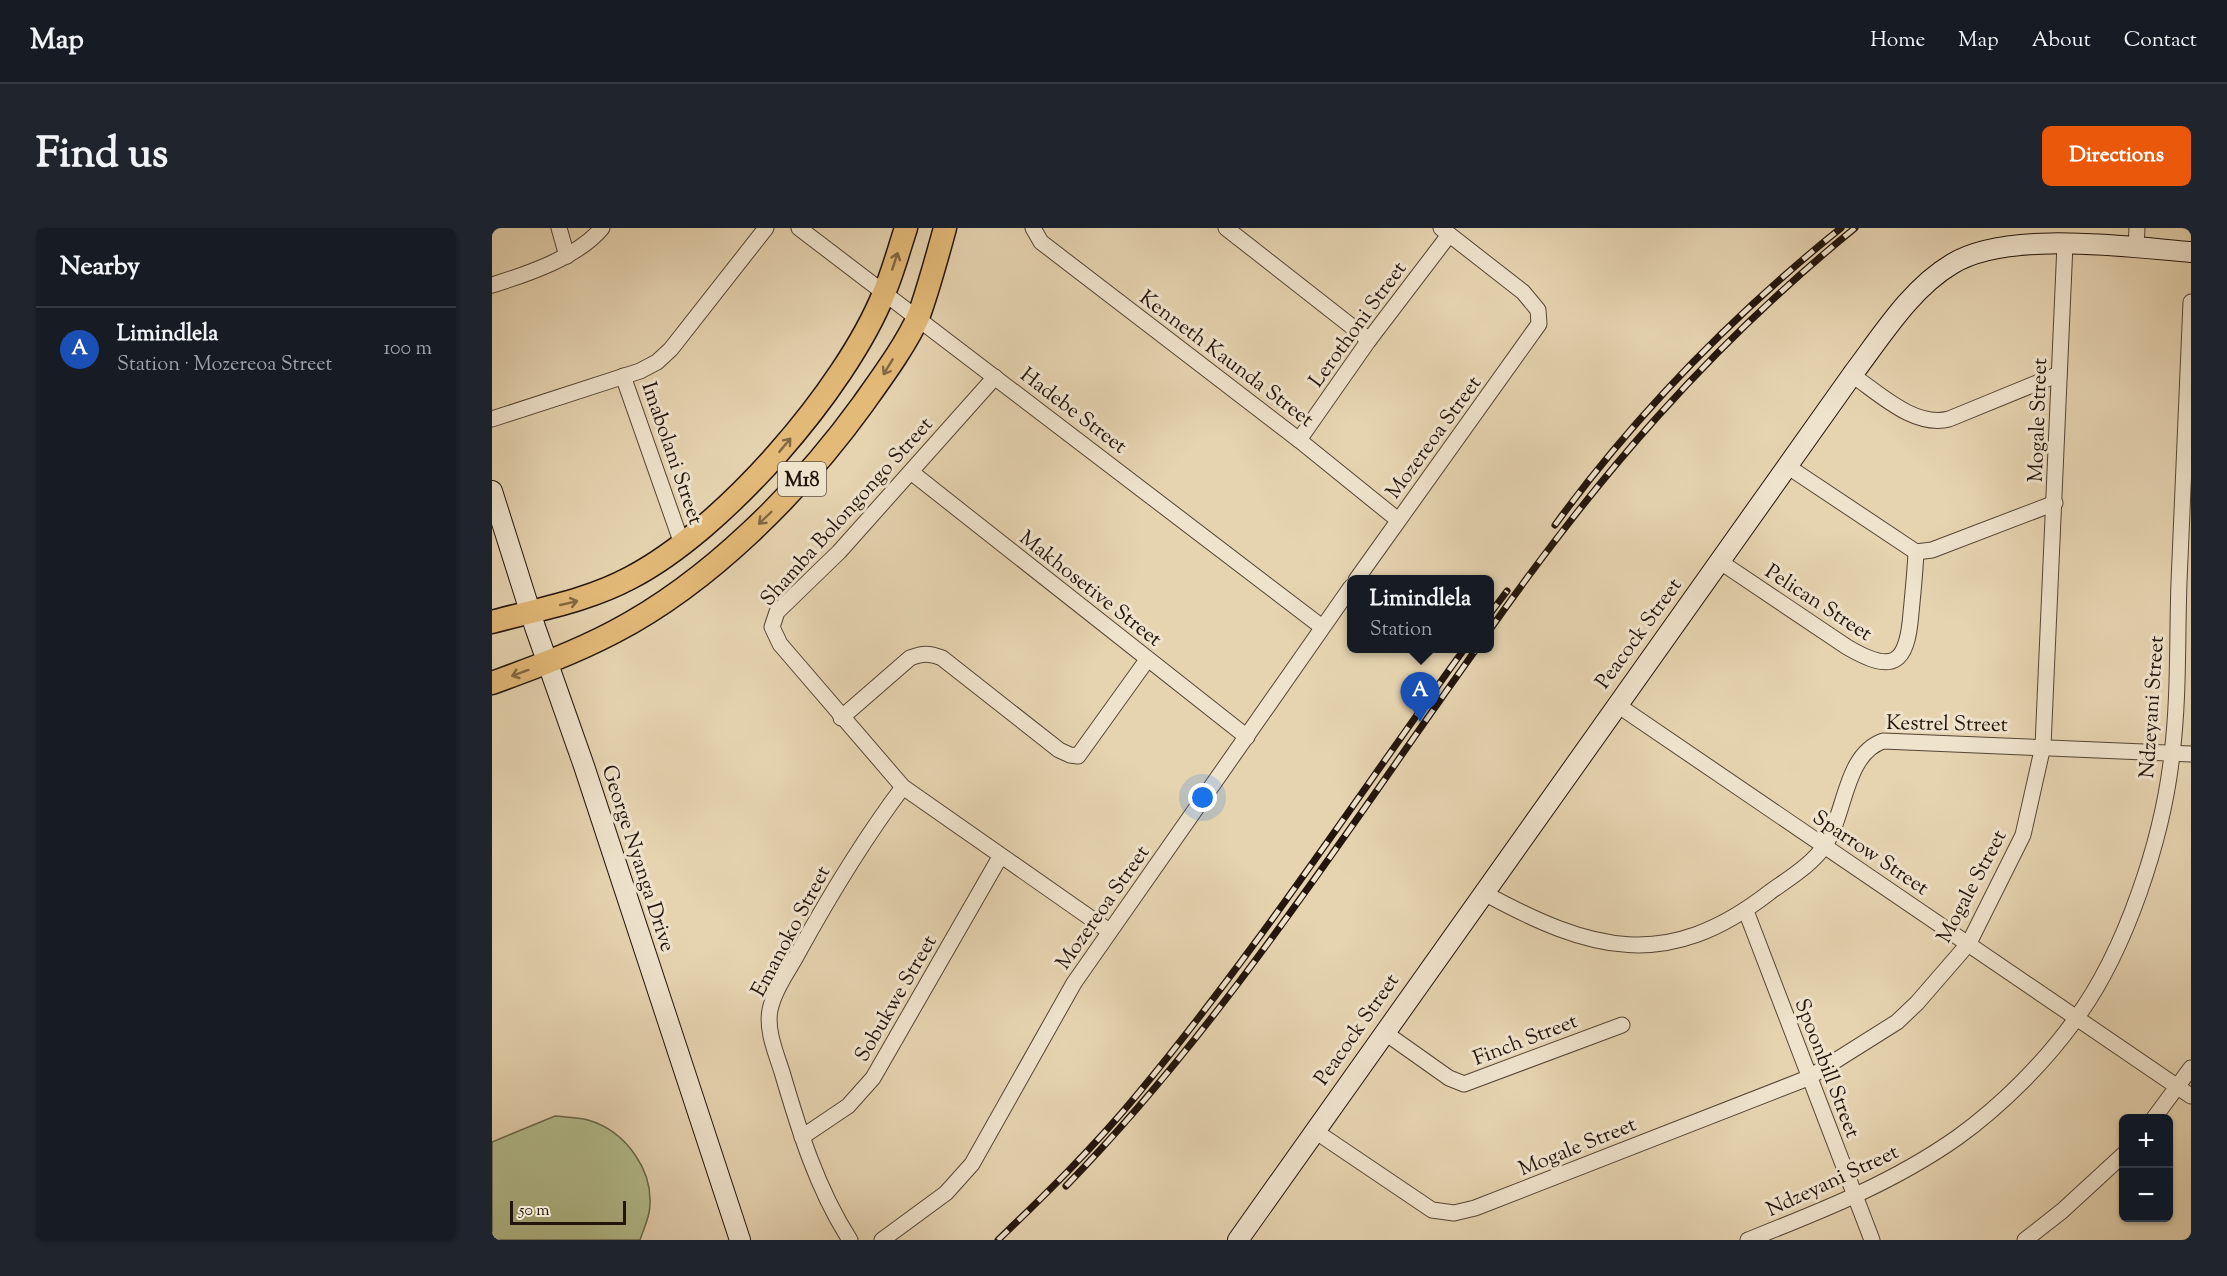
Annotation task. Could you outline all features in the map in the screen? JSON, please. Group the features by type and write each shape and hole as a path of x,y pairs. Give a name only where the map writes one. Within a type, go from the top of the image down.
{"main road":[{"name":"M18","path":"492,622 581,600 632,578 682,543 729,503 778,453 843,370 884,294 906,228"},
{"name":"M18","path":"492,683 548,663 614,632 652,610 685,587 762,521 846,427 879,381 918,317 945,228"}],"street":[{"path":"558,228 567,256"},
{"path":"492,285 567,256 591,241 602,228"},
{"path":"492,419 623,376 657,362 671,349 766,228"},
{"name":"Hadebe Street","path":"799,228 1322,627"},
{"name":"Kenneth Kaunda Street","path":"1033,228 1041,243 1299,440 1398,520"},
{"path":"1226,228 1369,340"},
{"name":"Lerothoni Street","path":"1299,440 1445,231"},
{"name":"Mozereoa Street","path":"1359,575 1535,333 1539,317 1538,310 1523,291 1445,231"},
{"name":"Peacock Street","path":"1245,1237 1315,1131 1616,704 1899,313 1926,285 1953,263 1984,252 2039,244 2136,238 2191,252"},
{"name":"Mogale Street","path":"1315,1131 1418,1202 1443,1213 1475,1208 1808,1078 1897,1022 1917,1003 1969,943 2023,836 2043,747 2065,244"},
{"name":"Ndzeyani Street","path":"1748,1240 1855,1197 1917,1164 1959,1136 2027,1074 2076,1019 2101,976 2132,911 2150,861 2172,753 2191,302"},
{"path":"1852,375 1914,416 1935,422 1949,420 2059,374"},
{"name":"Imabolani Street","path":"623,376 682,543"},
{"name":"Shamba Bolongongo Street","path":"995,377 839,552 785,605 773,620 772,627 780,644 841,718 903,787 1109,931"},
{"path":"1787,466 1916,552 1932,550 2055,503"},
{"name":"Makhosetive Street","path":"911,472 1247,737"},
{"name":"George Nyanga Drive","path":"492,491 740,1240"},
{"name":"Pelican Street","path":"1719,561 1865,658 1888,662 1897,659 1907,646 1916,552"},
{"name":"Mozereoa Street","path":"882,1240 946,1193 967,1171 1061,1004 1109,931 1347,593"},
{"path":"841,718 910,658 923,653 933,654 942,658 1059,750 1078,756 1147,660"},
{"name":"Sparrow Street","path":"1616,704 2185,1092"},
{"name":"Kestrel Street","path":"1484,892 1563,931 1596,941 1620,945 1645,945 1690,938 1746,911 1825,845 1855,768 1874,744 1883,741 1935,741 2191,754"},
{"name":"Emanoko Street","path":"850,1240 820,1186 802,1137 774,1046 770,1011 784,978 844,873 871,830 903,787"},
{"name":"Sobukwe Street","path":"802,1137 848,1106 873,1078 1000,857"},
{"name":"Spoonbill Street","path":"1746,911 1808,1078 1872,1240"},
{"name":"Finch Street","path":"1384,1032 1449,1078 1464,1084 1622,1025"},
{"path":"2160,1114 2185,1092 2191,1068"},
{"path":"2025,1240 2062,1212 2119,1159"}],"green space":[{"path":"555,1116 584,1119 602,1125 626,1143 635,1155 643,1168 650,1198 649,1213 640,1240 492,1240 492,1142"}],"railway":[{"path":"1555,525 1619,444 1688,368 1762,296 1841,228"},
{"path":"1494,624 1571,520 1658,416 1751,320 1855,228"},
{"path":"1494,608 1507,591"},
{"path":"998,1240 1103,1134 1180,1042 1264,931 1461,653"},
{"path":"1066,1186 1178,1060 1230,993 1331,856 1473,653"}],"place":[{"name":"Limindlela","path":"1420,722"}]}
